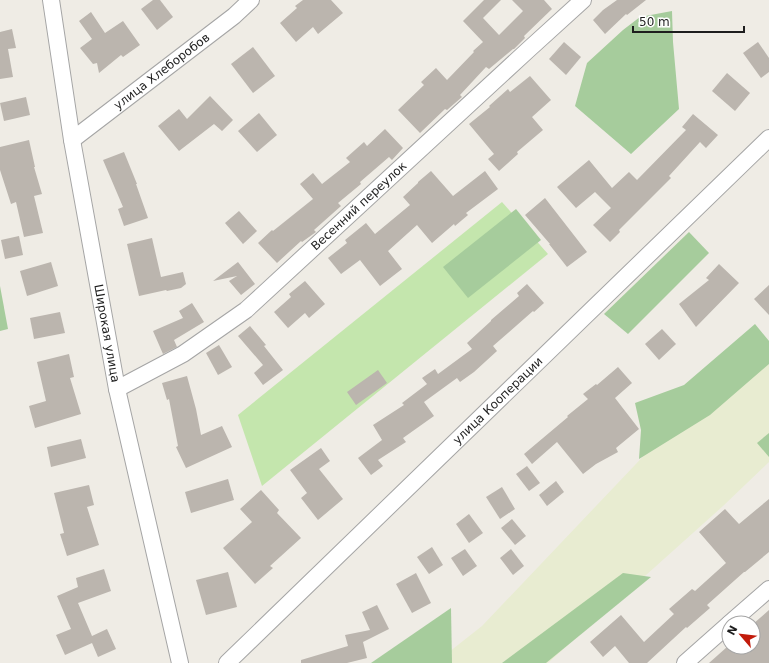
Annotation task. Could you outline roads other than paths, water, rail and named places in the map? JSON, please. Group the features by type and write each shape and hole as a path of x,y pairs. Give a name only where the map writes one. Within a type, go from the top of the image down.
{"street":[{"name":"Широкая улица","path":"51,0 72,140 117,389 180,663"},
{"name":"улица Хлеборобов","path":"72,140 234,16 251,0"},
{"name":"Весенний переулок","path":"117,389 183,354 246,310 583,0"},
{"name":"улица Кооперации","path":"226,663 769,138"},
{"path":"740,615 769,589"},
{"path":"685,663 721,632"}]}
